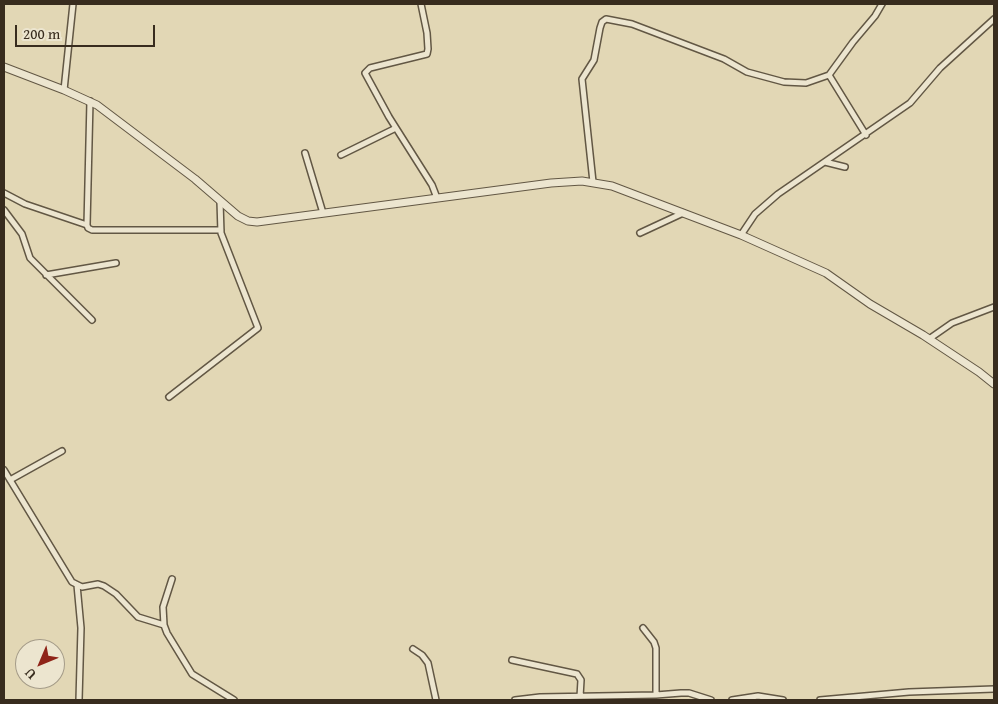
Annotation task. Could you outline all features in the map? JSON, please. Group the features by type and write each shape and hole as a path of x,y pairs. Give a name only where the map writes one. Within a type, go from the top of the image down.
{"street":[{"path":"64,90 73,4"},
{"path":"421,4 427,33 427,54 370,68 365,73 396,128 432,185 437,198"},
{"path":"593,182 581,86 583,76 594,60 602,22 606,20 632,24 724,59 748,72 784,82 806,83 829,75 875,16 881,4"},
{"path":"741,235 762,207 778,194 910,103 940,68 994,19"},
{"path":"4,67 90,101 132,130 195,179 238,216 248,221 257,222 551,183 593,182 612,186 741,235 826,273 870,304 929,339 979,372 994,384"},
{"path":"829,75 866,135"},
{"path":"90,101 88,228 92,230 221,230"},
{"path":"341,155 396,128"},
{"path":"305,153 323,213"},
{"path":"825,162 845,167"},
{"path":"4,193 26,204 87,224"},
{"path":"168,397 258,328 221,230 220,201"},
{"path":"4,210 22,234 28,255 92,320"},
{"path":"640,233 683,213"},
{"path":"46,275 116,263"},
{"path":"929,339 952,323 994,307"},
{"path":"10,480 62,452"},
{"path":"4,470 68,576 77,585 82,587 98,584 104,586 116,594 138,617 164,625"},
{"path":"172,579 163,607 164,625 172,642 192,674 234,700"},
{"path":"77,585 81,628 79,700"},
{"path":"643,628 654,642 656,648 656,695"},
{"path":"413,649 422,655 428,663 436,700"},
{"path":"512,660 577,674 581,680 580,696"},
{"path":"820,700 893,693 994,689"},
{"path":"515,700 540,697 580,696 595,698 690,693 711,700"},
{"path":"732,700 758,696 782,700"}]}
